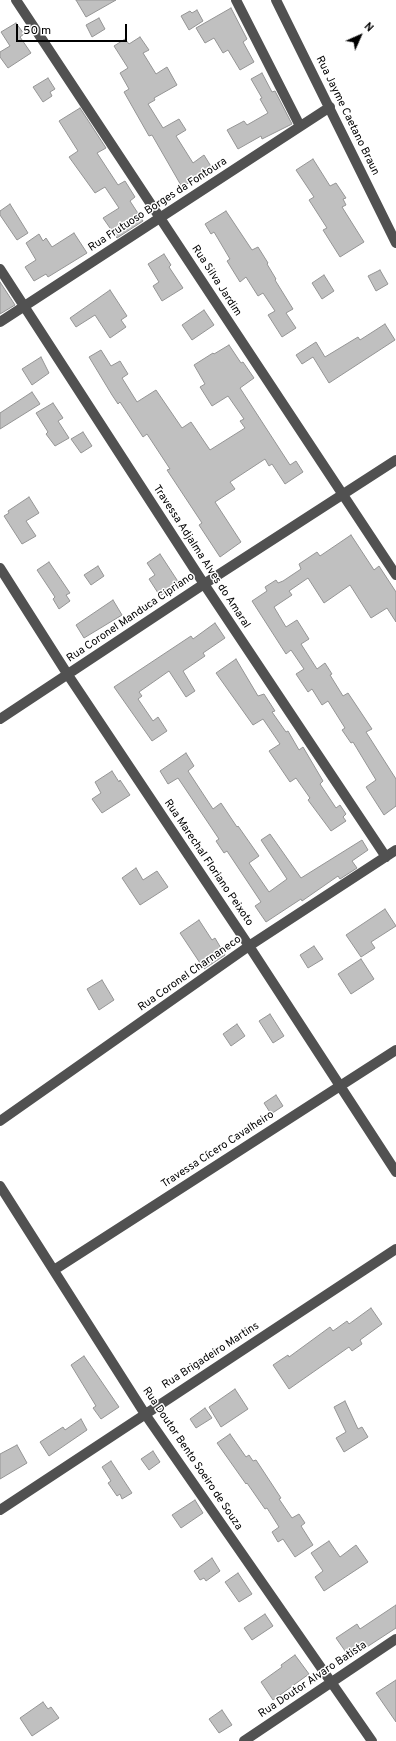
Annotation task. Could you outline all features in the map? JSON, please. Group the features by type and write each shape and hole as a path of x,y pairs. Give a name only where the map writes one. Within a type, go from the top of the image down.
{"street":[{"name":"Rua Silva Jardim","path":"16,0 396,575"},
{"path":"236,0 300,126"},
{"name":"Rua Jayme Caetano Braun","path":"276,0 330,107 396,244"},
{"name":"Rua Frutuoso Borges da Fontoura","path":"0,322 330,107"},
{"name":"Travessa Adjalma Alves do Amaral","path":"0,269 204,584 386,856"},
{"name":"Rua Coronel Manduca Cipriano","path":"0,719 204,584 396,460"},
{"name":"Rua Marechal Floriano Peixoto","path":"0,568 68,675 249,946 396,1172"},
{"name":"Rua Coronel Charnaneco","path":"0,1121 249,946 396,850"},
{"name":"Travessa Cícero Cavalheiro","path":"54,1270 396,1050"},
{"name":"Rua Doutor Bento Soeiro de Souza","path":"0,1186 145,1414 372,1741"},
{"name":"Rua Brigadeiro Martins","path":"0,1510 396,1249"},
{"name":"Rua Doutor Alvaro Batista","path":"244,1741 396,1639"}],"building":[{"path":"76,0 116,0 86,17"},
{"path":"231,8 247,39 243,42 254,62 240,70 228,50 223,53 214,38 205,43 196,28"},
{"path":"197,10 203,21 189,30 181,16 190,11 192,13"},
{"path":"99,18 105,29 92,37 86,25"},
{"path":"16,23 24,34 20,37 31,53 8,68 0,57 0,52 10,46 1,32"},
{"path":"140,37 149,50 143,53 156,74 167,67 177,85 154,98 155,100 148,104 163,128 179,119 186,130 176,136 193,163 204,155 212,168 182,187 152,135 149,136 124,92 129,89 120,73 128,68 114,46 125,39 129,44"},
{"path":"262,73 272,92 275,91 292,124 262,139 261,136 238,149 227,130 244,121 247,125 268,113 260,99 262,98 251,79"},
{"path":"48,78 55,89 50,92 52,96 43,102 33,87"},
{"path":"80,108 106,148 97,153 118,185 125,181 135,197 130,201 143,221 117,238 103,218 119,208 105,187 95,193 69,157 78,151 59,121"},
{"path":"313,159 330,186 336,183 346,198 343,199 346,205 342,207 364,242 340,257 323,230 327,228 309,200 314,197 296,170"},
{"path":"10,204 28,233 17,240 0,215 0,211"},
{"path":"226,211 252,250 258,247 268,263 267,264 276,279 275,280 293,309 286,313 296,328 282,337 268,315 275,311 263,293 258,296 246,277 240,282 227,261 230,259 214,232 211,234 205,224"},
{"path":"74,233 87,253 48,277 46,274 34,281 25,267 36,260 26,243 39,234 43,241 46,238 52,247"},
{"path":"164,254 171,265 169,267 183,288 162,301 153,286 159,282 148,264"},
{"path":"380,270 388,284 376,291 368,276"},
{"path":"324,275 334,291 322,299 312,283"},
{"path":"0,282 15,305 0,314"},
{"path":"110,290 127,316 121,320 126,327 110,338 95,315 76,327 70,318"},
{"path":"204,310 214,325 192,340 182,325"},
{"path":"385,324 395,340 329,383 313,357 302,364 296,355 316,342 325,357 358,337 360,340"},
{"path":"229,345 241,363 243,362 254,378 240,388 290,465 296,461 303,472 285,484 272,464 269,466 265,459 230,482 235,489 215,502 241,542 220,557 199,525 202,523 167,470 170,469 147,434 143,437 120,402 118,404 89,357 101,350 111,366 120,361 128,374 122,378 137,402 156,390 182,428 191,422 210,450 245,428 240,421 244,419 228,396 212,406 200,387 205,384 194,365"},
{"path":"41,357 49,373 32,385 22,369"},
{"path":"32,392 40,404 0,429 0,413"},
{"path":"53,403 63,418 58,421 69,438 55,446 46,434 48,432 36,413"},
{"path":"83,432 92,446 81,453 71,439"},
{"path":"29,497 39,513 26,521 36,536 22,544 4,516 9,513 8,511"},
{"path":"351,535 374,570 379,566 396,592 396,622 387,608 371,618 350,585 324,603 308,578 289,591 292,595 274,607 286,627 297,620 309,639 301,644 317,669 325,663 332,674 330,675 343,696 348,693 372,729 366,732 396,779 396,806 384,815 366,787 376,780 353,742 351,743 342,730 345,728 328,701 322,705 312,689 308,692 296,674 304,669 291,650 286,654 252,601 267,591 265,587 276,580 278,583 283,581 301,569 299,564 317,552 320,556"},
{"path":"160,554 179,583 160,596 149,579 155,575 147,563"},
{"path":"49,562 70,593 66,595 70,601 59,609 53,599 55,597 37,570"},
{"path":"98,566 104,576 91,585 84,575"},
{"path":"113,600 122,615 84,638 76,625"},
{"path":"215,623 225,638 203,653 205,656 183,671 195,691 186,697 169,671 139,692 142,696 138,699 153,721 158,717 167,731 152,741 114,687 191,636 193,639"},
{"path":"236,659 258,696 264,694 275,711 272,712 286,732 288,731 299,750 303,747 323,781 320,784 336,808 340,805 346,814 343,817 346,821 331,831 308,800 310,798 296,778 290,782 269,751 280,744 263,719 253,725 216,673"},
{"path":"186,753 194,766 188,771 213,809 221,803 259,856 249,863 269,892 287,879 261,840 270,834 301,878 362,840 368,850 352,861 357,868 340,879 338,876 302,901 301,899 266,922 255,906 261,902 227,851 224,853 216,841 219,839 178,778 168,784 160,771"},
{"path":"112,771 130,795 102,813 92,799 101,793 95,782"},
{"path":"136,868 143,880 157,871 168,887 140,905 122,878"},
{"path":"385,909 396,926 371,942 375,948 361,957 346,935"},
{"path":"199,920 212,940 215,938 225,955 204,969 180,933"},
{"path":"314,946 323,959 308,968 300,955"},
{"path":"361,959 374,979 351,994 338,974"},
{"path":"102,980 114,1000 99,1010 87,989"},
{"path":"270,1014 284,1036 273,1043 259,1021"},
{"path":"237,1024 245,1036 231,1046 223,1034"},
{"path":"276,1095 283,1106 271,1114 264,1103"},
{"path":"371,1308 382,1324 360,1340 362,1344 352,1351 349,1347 289,1389 273,1365 288,1355 289,1357 330,1327 333,1331 347,1321 349,1324"},
{"path":"84,1356 119,1407 101,1419 93,1408 96,1406 71,1365"},
{"path":"235,1389 248,1409 221,1427 209,1407"},
{"path":"345,1401 358,1429 362,1427 368,1437 344,1452 336,1438 346,1432 334,1407"},
{"path":"205,1408 212,1418 196,1428 190,1419"},
{"path":"81,1419 87,1430 49,1456 40,1442 63,1427 65,1430"},
{"path":"230,1434 246,1457 249,1455 253,1461 256,1460 281,1498 279,1499 292,1518 299,1514 305,1523 301,1526 313,1545 295,1557 283,1539 278,1542 272,1532 279,1527 267,1508 265,1509 217,1443"},
{"path":"17,1445 27,1463 0,1479 0,1454"},
{"path":"153,1451 160,1462 149,1470 141,1459"},
{"path":"111,1461 132,1493 122,1499 120,1494 117,1496 108,1483 111,1481 102,1467"},
{"path":"195,1500 203,1513 181,1528 172,1515"},
{"path":"329,1541 340,1557 356,1545 368,1562 324,1591 315,1577 323,1571 311,1553"},
{"path":"212,1558 220,1571 206,1581 204,1578 200,1580 194,1571"},
{"path":"238,1573 252,1594 239,1602 225,1582"},
{"path":"396,1605 396,1628 350,1658 336,1638 357,1624 360,1629"},
{"path":"265,1614 273,1626 252,1640 244,1628"},
{"path":"295,1655 309,1674 273,1700 261,1682 282,1667 281,1665"},
{"path":"396,1680 396,1722 376,1693"},
{"path":"43,1702 48,1709 51,1707 59,1718 32,1736 20,1718"},
{"path":"222,1710 232,1725 219,1733 209,1719"}]}
